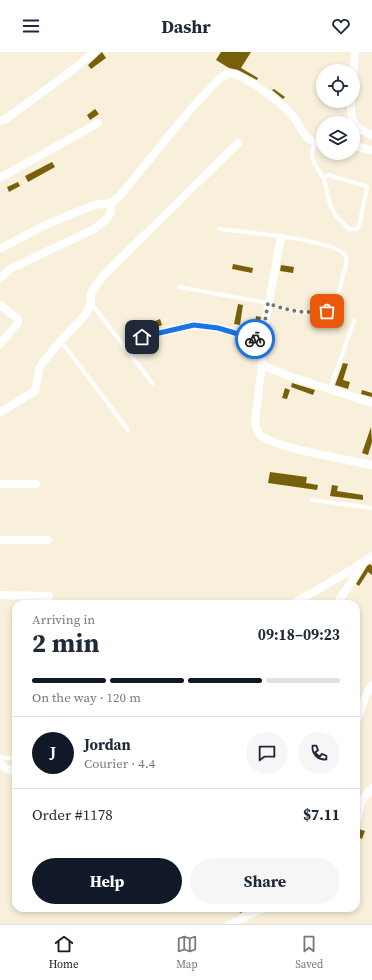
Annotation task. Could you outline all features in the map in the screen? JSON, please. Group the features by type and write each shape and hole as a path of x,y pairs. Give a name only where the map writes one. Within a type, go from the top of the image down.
{"street":[{"path":"0,122 74,69 94,52"},
{"path":"355,64 356,52"},
{"path":"0,249 43,226 94,205 110,203 118,198 189,111 219,79 229,73 236,74 271,96 291,113 306,137 310,141 316,143"},
{"path":"351,108 354,125 359,130 372,135"},
{"path":"0,178 98,123"},
{"path":"0,412 35,391 39,368 86,314 91,303 91,293 103,276 238,143"},
{"path":"360,147 372,150"},
{"path":"0,278 10,270 94,229 105,221 111,214 112,208 110,203"},
{"path":"281,237 262,340 262,365 255,420 257,429 260,435 270,441 291,447 372,464"},
{"path":"0,305 18,319 18,323 0,344"},
{"path":"142,337 194,325 218,328 262,340"},
{"path":"262,365 372,403"},
{"path":"0,484 36,484"},
{"path":"0,540 48,540"},
{"path":"300,600 372,556"},
{"path":"340,600 364,562"},
{"path":"0,595 49,596"},
{"path":"360,711 367,693 372,685"},
{"path":"0,763 4,768 12,771"},
{"path":"360,807 362,800 372,788"},
{"path":"230,924 256,912"}],"lane":[{"path":"316,147 311,151 312,157 323,177 329,202 333,211 338,219 349,229 356,229 359,226 368,188 366,186 328,175 323,177"},
{"path":"179,287 268,303 277,307 295,311 318,312 327,311 332,307 338,295 347,262 344,255 335,248 315,242 219,229"},
{"path":"91,303 153,384"},
{"path":"330,389 354,321"},
{"path":"61,341 128,430"},
{"path":"312,500 372,508"},
{"path":"0,757 12,758"}],"building":[{"path":"102,52 106,58 91,69 88,65"},
{"path":"221,52 251,52 241,68 258,78 257,80 238,70 229,68 216,60"},
{"path":"274,89 285,97 283,99 272,90"},
{"path":"95,109 99,114 90,120 87,115"},
{"path":"52,162 55,167 28,182 25,176"},
{"path":"18,182 20,186 9,192 7,187"},
{"path":"233,264 253,268 252,273 232,269"},
{"path":"281,265 294,267 293,273 280,271"},
{"path":"238,304 243,305 240,325 234,324"},
{"path":"256,316 261,317 258,331 254,330"},
{"path":"160,319 162,325 152,329 150,323"},
{"path":"343,363 348,364 343,380 350,382 348,389 335,385"},
{"path":"292,383 315,390 313,395 291,387"},
{"path":"285,388 290,390 287,399 282,398"},
{"path":"362,390 372,393 372,397 361,394"},
{"path":"371,427 372,442 368,455 362,453"},
{"path":"270,472 307,477 306,483 318,485 317,490 268,483"},
{"path":"332,485 338,486 337,491 363,495 363,500 330,496"},
{"path":"370,564 372,566 372,575 368,572 359,586 356,584 367,566"},
{"path":"360,829 365,831 362,839 360,838"}],"way so far":[{"path":"255,339 262,340 268,303 277,307 295,311 327,311"}],"route":[{"path":"142,337 175,328 194,325 218,328 255,339"}]}
